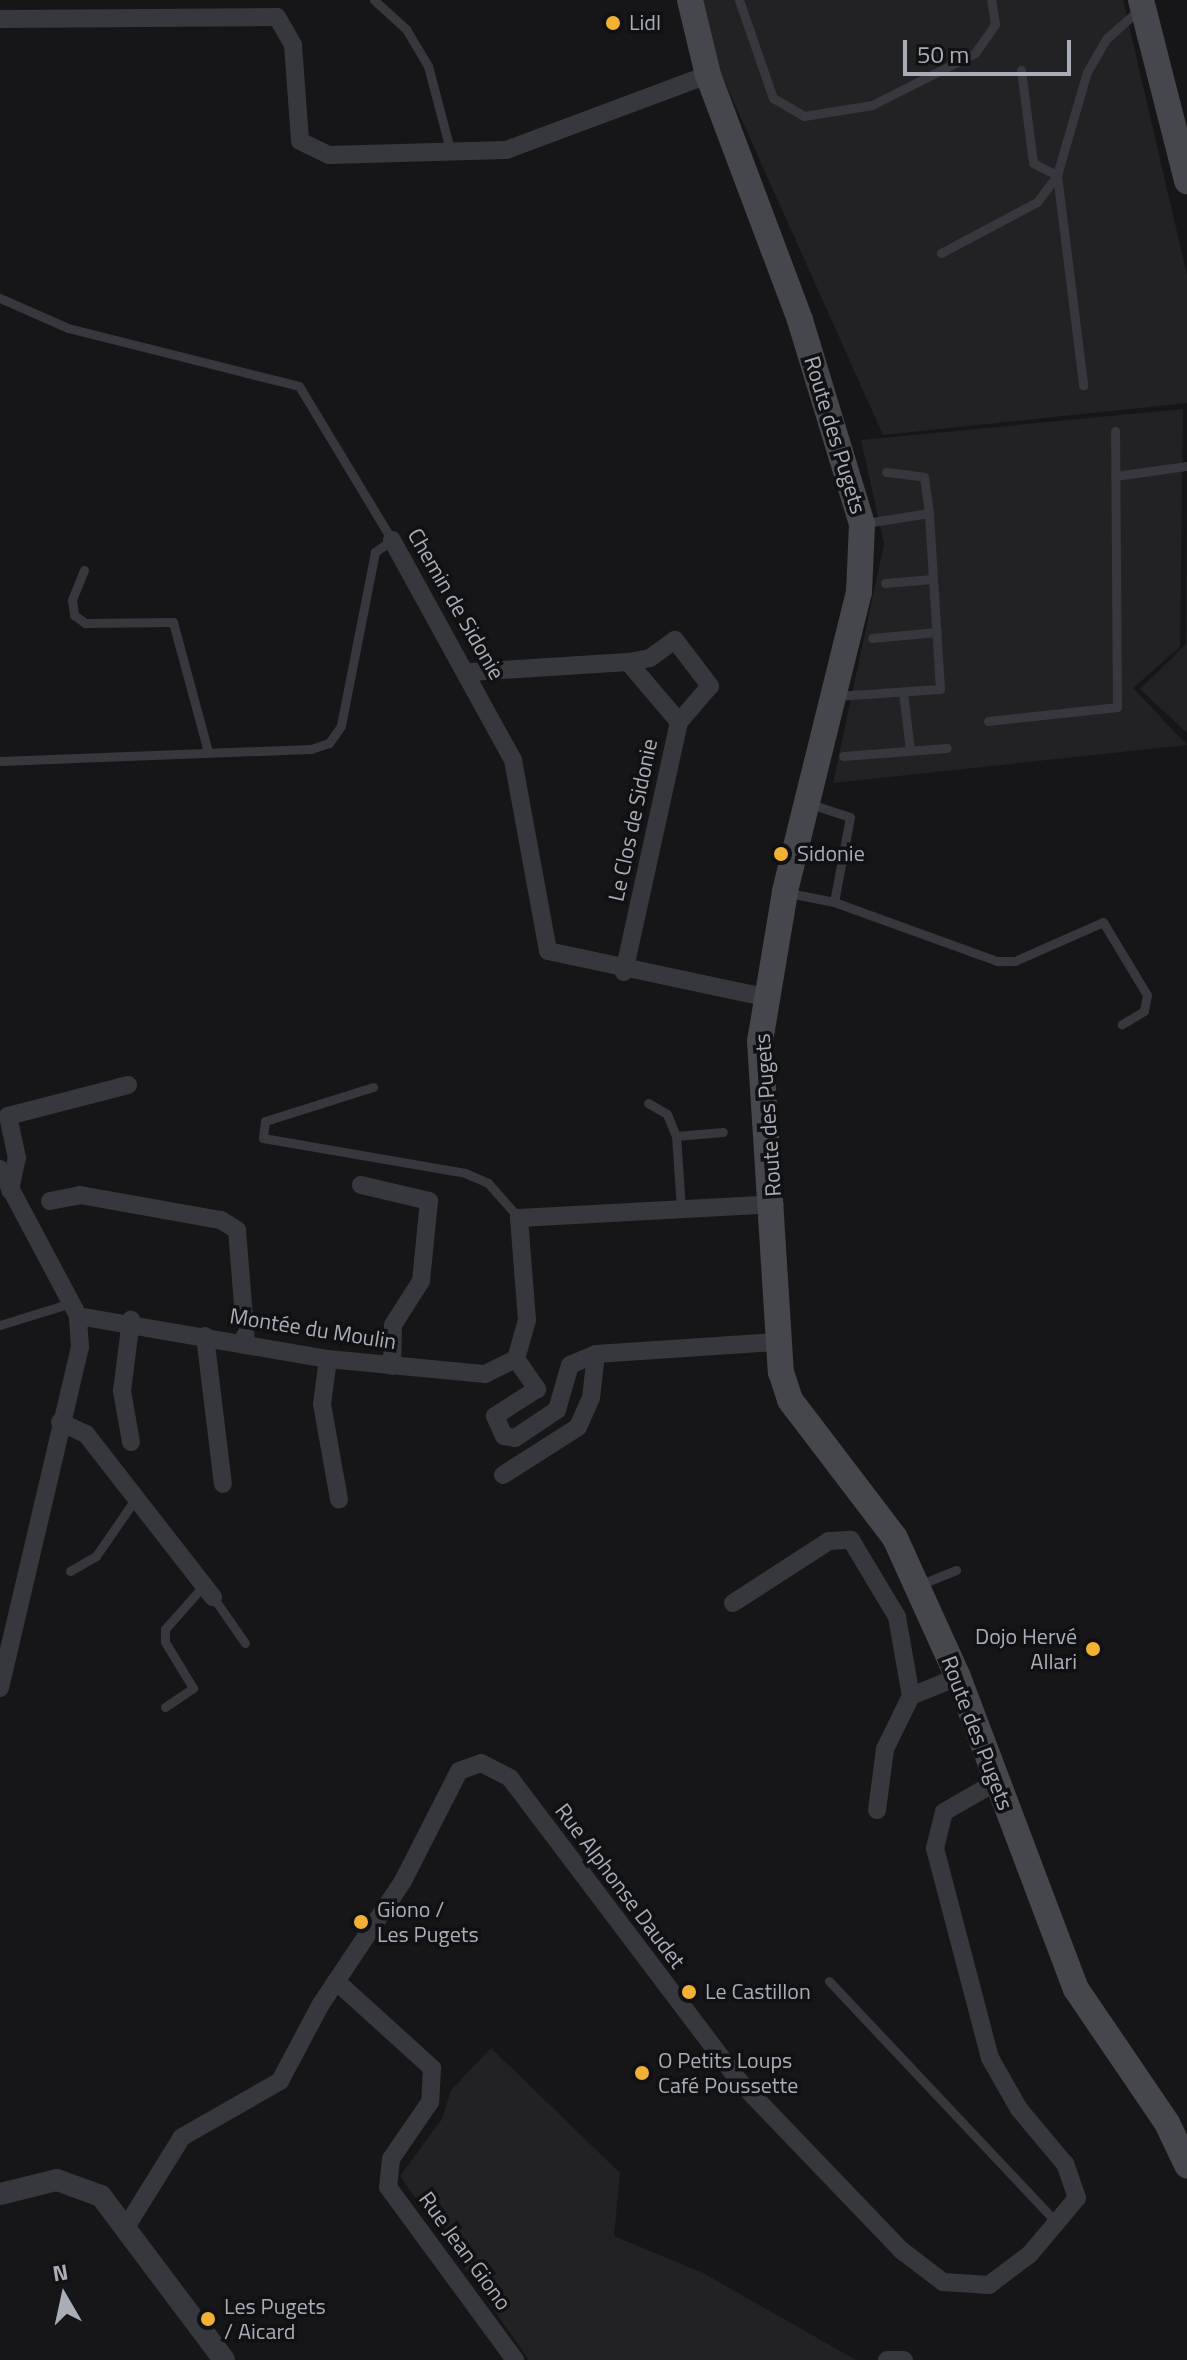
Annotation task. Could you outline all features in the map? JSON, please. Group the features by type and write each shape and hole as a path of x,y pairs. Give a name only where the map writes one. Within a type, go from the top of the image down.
{"main road":[{"name":"Route des Pugets","path":"690,0 708,75 804,334 862,524 859,592 785,892 760,1041 775,1204 778,1342 790,1400 869,1498 919,1585 958,1677 1076,1989 1167,2123 1187,2165"},
{"path":"1142,3 1187,181"}],"street":[{"path":"0,19 268,14 293,45 296,127 308,150 451,153 506,150 551,137 708,75"},
{"name":"Chemin de Sidonie","path":"392,540 470,672 527,805 548,951 624,972 765,997"},
{"path":"470,672 628,662 675,640 710,686 679,722"},
{"name":"Le Clos de Sidonie","path":"624,972 679,722 628,662"},
{"path":"10,1190 17,1158 8,1116 128,1085"},
{"path":"0,1169 75,1310 80,1347 0,1688"},
{"path":"361,1185 429,1201 421,1281 393,1325 392,1366"},
{"path":"50,1201 80,1195 221,1220 237,1230 246,1342"},
{"path":"775,1204 519,1218 529,1301 516,1359 537,1389 495,1416 504,1436 515,1438 557,1410 570,1365 596,1354 778,1342"},
{"name":"Montée du Moulin","path":"75,1310 328,1359 464,1376 516,1359"},
{"path":"131,1320 122,1391 131,1442"},
{"path":"205,1336 223,1484"},
{"path":"503,1475 578,1427 591,1398 596,1354"},
{"path":"328,1359 322,1404 339,1499"},
{"path":"60,1422 86,1434 138,1495 209,1590"},
{"path":"733,1603 829,1541 851,1540 897,1617 911,1696 885,1749 877,1810"},
{"path":"911,1696 958,1677"},
{"name":"Rue Alphonse Daudet","path":"128,2224 182,2137 280,2081 336,1981 403,1881 459,1771 493,1765 739,2081 920,2268 954,2285 989,2285 1058,2224 1077,2198 1073,2176 1019,2109 990,2058 935,1848 944,1812 996,1782"},
{"name":"Rue Jean Giono","path":"336,1981 432,2068 430,2102 391,2159 388,2187 515,2360"},
{"path":"0,2194 35,2181 80,2185 128,2224 224,2360"},
{"path":"887,2360 904,2360"}],"lane":[{"path":"374,0 406,29 428,66 451,153"},
{"path":"739,0 773,98 804,116 872,105 975,53 995,24 991,0"},
{"path":"941,253 1037,202 1057,175 1087,72 1107,38 1142,3"},
{"path":"1021,70 1033,163 1057,175"},
{"path":"1057,175 1083,385"},
{"name":"Chemin de Sidonie","path":"0,298 68,328 299,386 392,540"},
{"path":"988,721 1117,707 1115,431"},
{"path":"1115,476 1187,466"},
{"path":"833,696 940,689 924,477 886,472"},
{"path":"862,524 929,513"},
{"path":"0,761 329,743 341,726 375,552 392,540"},
{"path":"84,570 72,600 74,615 85,623 173,622 208,752"},
{"path":"885,583 933,579"},
{"path":"872,638 937,632"},
{"path":"903,692 910,751"},
{"path":"843,756 947,748"},
{"path":"806,803 850,817 834,902"},
{"path":"785,892 834,902 997,961 1015,961 1103,922 1147,995 1144,1011 1122,1024"},
{"path":"373,1087 265,1121 263,1138 465,1173 488,1183 519,1218"},
{"path":"648,1103 667,1114 676,1136 681,1209"},
{"path":"676,1136 723,1132"},
{"path":"0,1325 75,1310"},
{"path":"70,1571 96,1556 138,1495"},
{"path":"919,1585 956,1570"},
{"path":"165,1707 193,1688 165,1642 165,1629 209,1590 245,1643"},
{"path":"829,1981 1058,2224"}],"shaded area":[{"path":"701,0 1123,0 1187,275 1187,403 883,435 718,67"},
{"path":"1183,409 1180,647 1133,688 1187,745 833,783 884,544 861,440"},
{"path":"1187,492 1187,733 1140,689 1186,644"},
{"path":"491,2048 620,2173 614,2236 703,2273 856,2360 529,2360 400,2176 442,2119 451,2090"}],"place":[{"name":"Lidl","path":"613,23"},
{"name":"Sidonie","path":"781,854"},
{"name":"Dojo Hervé Allari","path":"1093,1649"},
{"name":"Giono / Les Pugets","path":"361,1922"},
{"name":"Le Castillon","path":"689,1992"},
{"name":"O Petits Loups Café Poussette","path":"642,2073"},
{"name":"Les Pugets / Aicard","path":"208,2319"}]}
